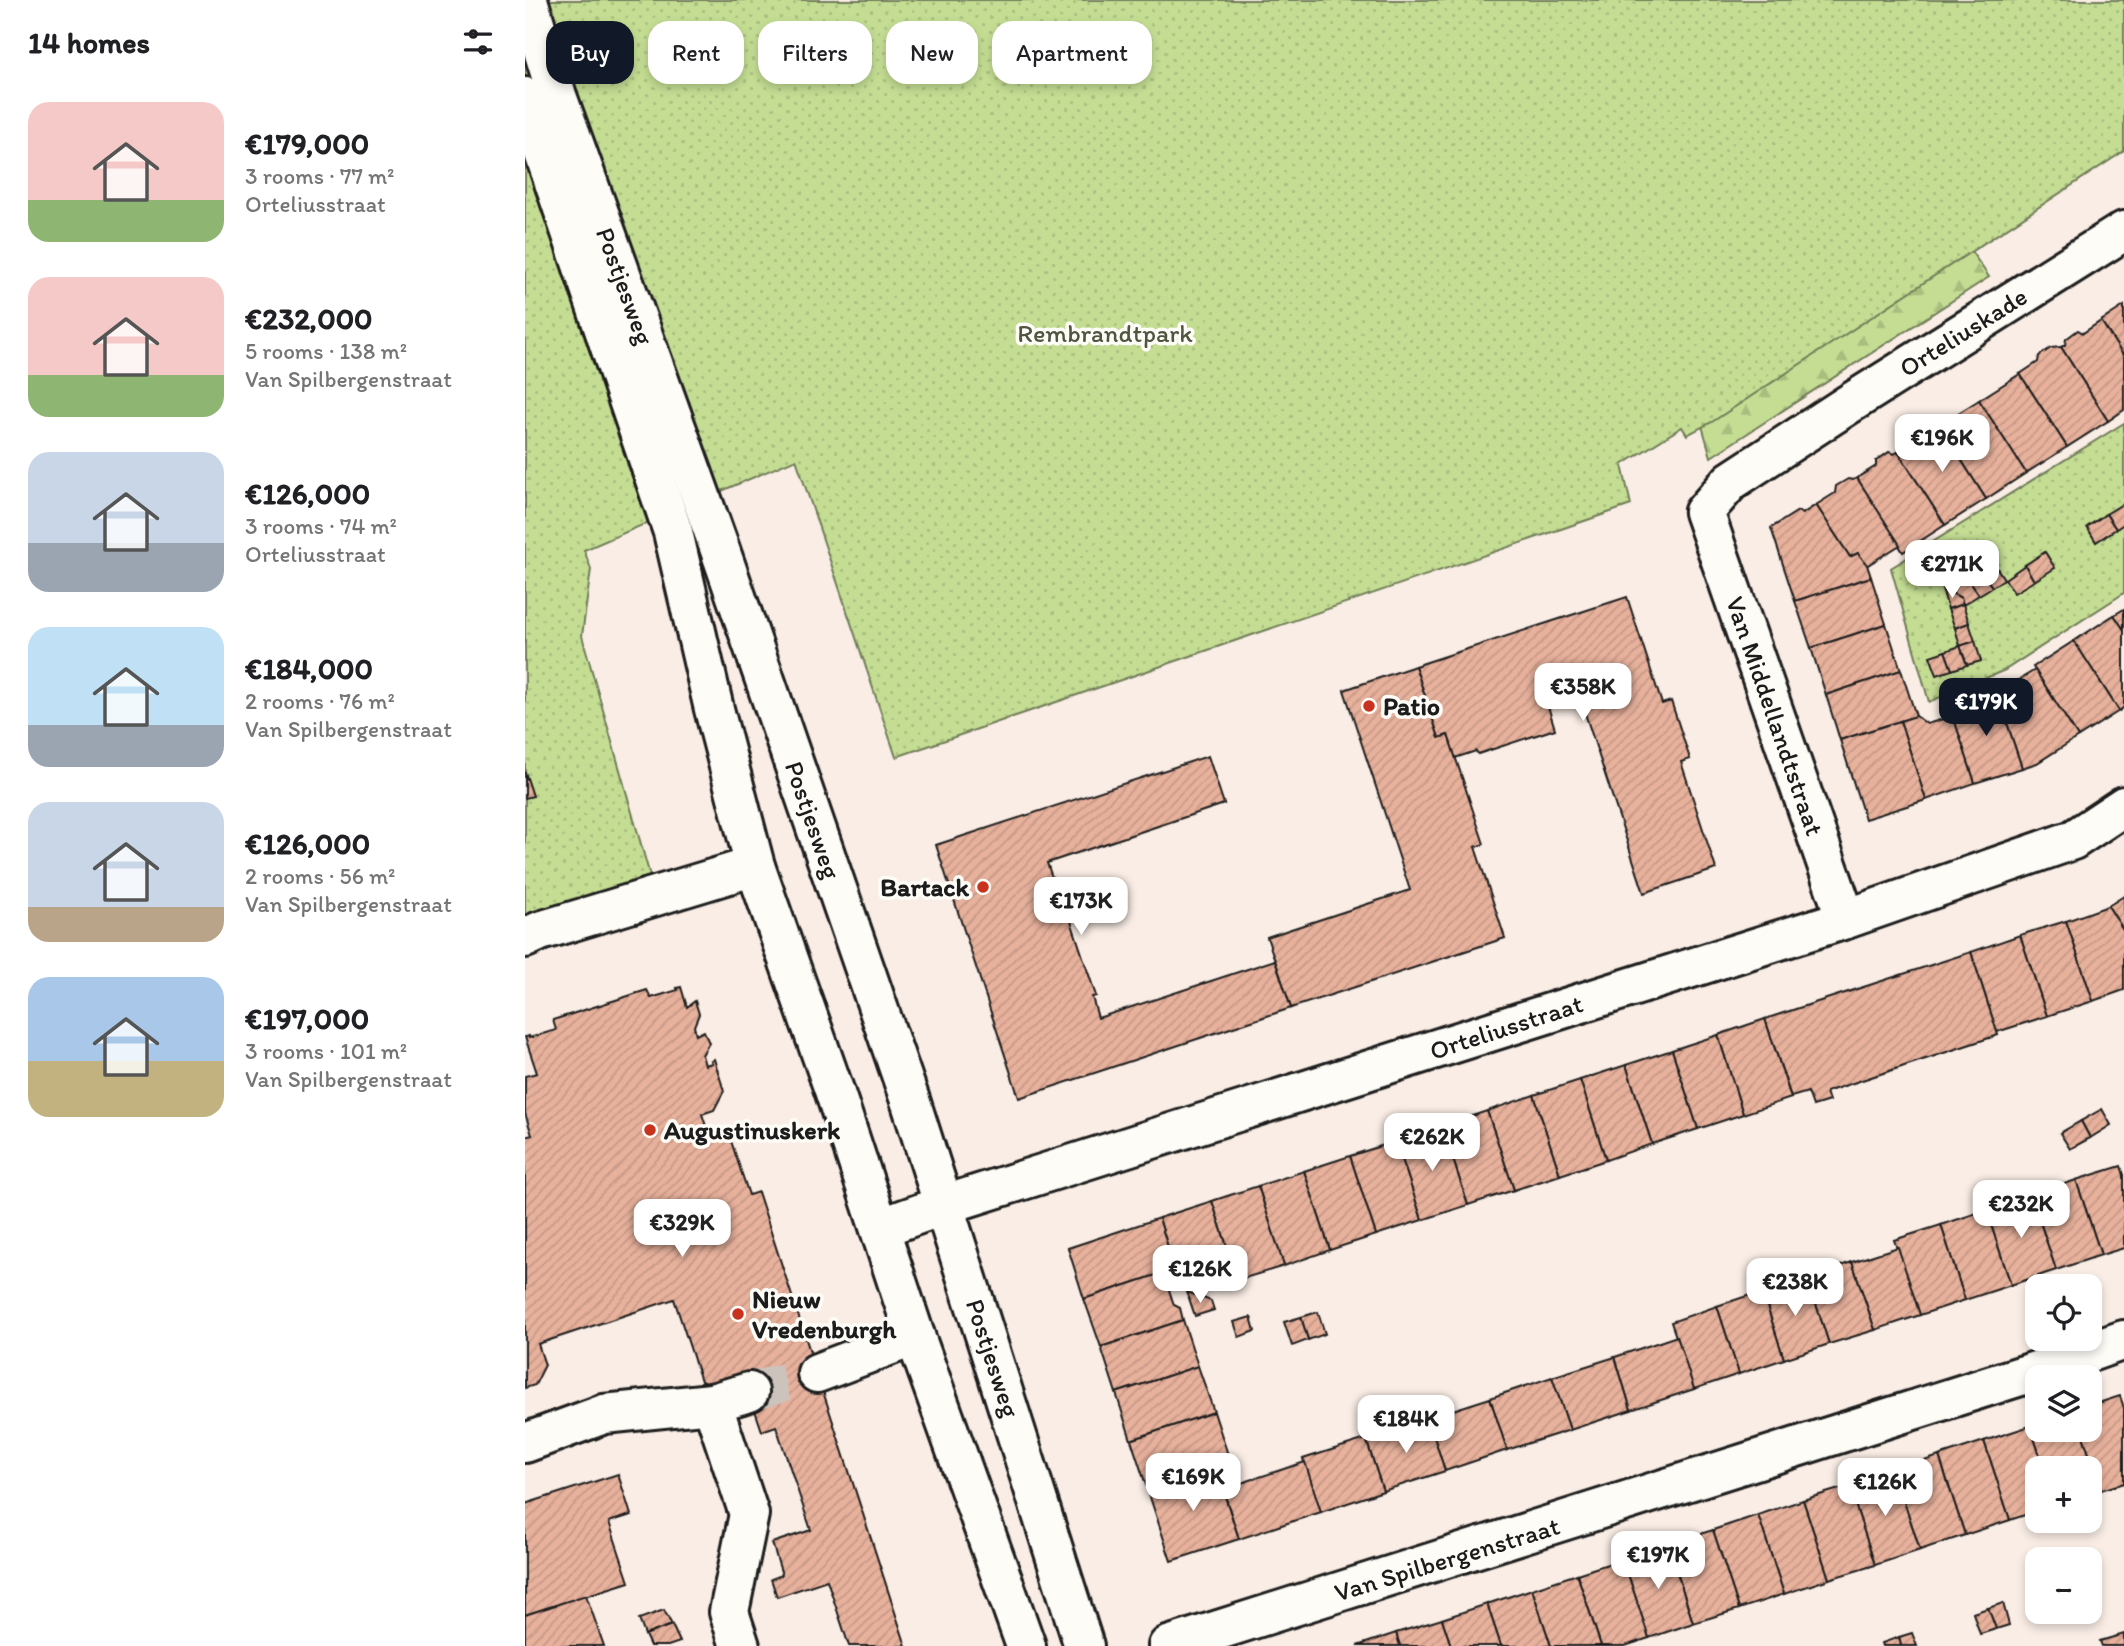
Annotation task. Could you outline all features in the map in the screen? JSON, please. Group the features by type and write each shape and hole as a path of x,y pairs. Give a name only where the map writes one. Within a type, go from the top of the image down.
{"street":[{"name":"Postjesweg","path":"528,0 557,96 718,544 911,1103 1084,1646"},
{"name":"Postjesweg","path":"525,97 673,532 714,709 755,866 915,1336 1026,1646"},
{"name":"Orteliuskade","path":"1704,512 1731,481 2124,231"},
{"name":"Van Middellandtstraat","path":"1704,512 1846,919"},
{"name":"Orteliusstraat","path":"880,1228 944,1205 1846,919 2073,840 2124,806"},
{"path":"525,938 540,931 755,866"},
{"path":"817,1373 915,1336"},
{"name":"Van Spilbergenstraat","path":"1168,1646 2017,1377 2124,1340"},
{"path":"525,1443 604,1414 712,1402 749,1392"},
{"path":"712,1402 748,1514 729,1612 740,1646"}],"green space":[{"name":"Rembrandtpark","path":"525,0 2124,0 2124,151 1712,422 1687,435 1682,427 1622,465 1631,505 896,757 796,459 584,550 591,569 582,636 652,883 525,924"},
{"path":"1863,96 1989,277 1711,457 1684,363"},
{"path":"2124,423 2124,593 2005,670 1929,702 1891,568"}],"building":[{"path":"2124,306 2124,357 2101,321"},
{"path":"2101,321 2124,357 2124,410 2108,421 2061,347 2065,345 2066,339 2078,330 2083,333"},
{"path":"2061,347 2108,421 2067,447 2020,374 2038,362 2039,356 2051,348"},
{"path":"2020,374 2067,447 2026,473 1979,400"},
{"path":"1979,400 2026,473 1986,499 1939,425"},
{"path":"1939,425 1986,499 1945,525 1898,452 1917,440 1917,434 1929,426 1935,428"},
{"path":"1889,452 1898,452 1945,525 1903,552 1857,478 1876,466 1876,461"},
{"path":"1857,478 1900,545 1866,566 1858,553 1850,557 1816,505 1835,493 1836,486 1848,479"},
{"path":"2124,503 2124,524 2116,529 2106,514"},
{"path":"1816,505 1850,557 1858,553 1867,565 1871,577 1795,601 1771,528 1798,511 1802,514"},
{"path":"2106,514 2116,529 2096,542 2087,527"},
{"path":"2045,552 2055,568 2034,581 2025,565"},
{"path":"1991,559 2004,579 1992,587 1978,567"},
{"path":"2025,565 2034,581 2014,593 2005,579"},
{"path":"1978,567 1992,587 1979,595 1965,575"},
{"path":"1965,575 1979,595 1963,605 1961,598 1950,593 1955,582"},
{"path":"1871,577 1886,624 1811,648 1795,601"},
{"path":"1942,588 1961,598 1963,604 1948,609"},
{"path":"1627,597 1662,704 1671,701 1690,759 1681,762 1716,869 1644,893 1578,692 1547,703 1555,729 1478,754 1476,751 1455,758 1448,735 1439,738 1415,666"},
{"path":"1963,604 1969,623 1955,628 1948,609"},
{"path":"2124,609 2124,630 2114,615"},
{"path":"2114,615 2124,630 2124,707 2119,711 2074,641"},
{"path":"1969,623 1975,641 1960,646 1955,628"},
{"path":"1886,624 1901,670 1826,695 1811,648"},
{"path":"1975,641 1981,661 1967,665 1960,646"},
{"path":"2074,641 2119,711 2078,737 2033,667"},
{"path":"1960,646 1967,665 1952,670 1945,651"},
{"path":"1945,651 1952,670 1937,675 1930,656"},
{"path":"1415,666 1439,738 1448,735 1484,844 1475,847 1505,938 1291,1008 1267,937 1410,890 1344,690"},
{"path":"1901,670 1916,716 1840,740 1826,695"},
{"path":"2035,670 2078,737 2037,763 2022,768 1997,693"},
{"path":"1997,693 2022,768 1975,783 1950,708"},
{"path":"1916,716 1927,724 1953,716 1975,783 1926,800 1900,721"},
{"path":"1900,721 1926,800 1865,819 1840,740"},
{"path":"1208,756 1224,804 1047,863 1054,883 1058,882 1096,996 1092,997 1098,1018 1275,960 1291,1008 1019,1098 936,845"},
{"path":"525,772 533,796 525,798"},
{"path":"2124,896 2124,931 2108,906"},
{"path":"2108,906 2124,931 2124,990 2093,1001 2066,921"},
{"path":"2066,921 2093,1001 2047,1016 2020,935"},
{"path":"2020,935 2047,1016 1997,1032 1971,952"},
{"path":"1971,952 1998,1035 1826,1092 1829,1101 1813,1106 1808,1092 1791,1097 1765,1019"},
{"name":"Nieuw Vredenburgh","path":"681,987 687,1007 695,1001 699,1014 694,1026 696,1035 704,1031 709,1043 702,1055 705,1065 712,1063 714,1059 724,1091 714,1110 702,1114 711,1141 729,1135 749,1195 758,1192 906,1646 849,1646 827,1580 777,1597 771,1579 782,1575 772,1543 811,1530 776,1426 762,1431 743,1375 711,1386 701,1381 674,1299 538,1344 545,1365 535,1385 525,1388 525,1137 532,1135 525,1113 525,1076 537,1073 525,1037 556,1030 553,1020 647,990 651,998"},
{"path":"1765,1019 1791,1098 1743,1114 1718,1035"},
{"path":"1718,1035 1743,1114 1698,1129 1672,1050"},
{"path":"1672,1050 1698,1129 1652,1144 1626,1065"},
{"path":"1626,1065 1652,1144 1606,1160 1580,1080"},
{"path":"1580,1080 1606,1160 1560,1175 1534,1095"},
{"path":"1534,1095 1560,1175 1514,1190 1487,1111"},
{"path":"2102,1109 2111,1125 2090,1138 2081,1121"},
{"path":"1487,1111 1514,1190 1468,1205 1442,1126"},
{"path":"2081,1121 2090,1138 2070,1149 2060,1133"},
{"path":"1442,1126 1468,1205 1422,1220 1396,1141"},
{"path":"1396,1141 1422,1220 1376,1235 1350,1156"},
{"path":"1350,1156 1376,1235 1330,1250 1304,1171"},
{"path":"2121,1166 2124,1175 2124,1248 2101,1255 2076,1180"},
{"path":"1304,1171 1330,1250 1284,1266 1258,1186"},
{"path":"2076,1180 2101,1255 2056,1270 2031,1195"},
{"path":"1258,1186 1284,1266 1238,1280 1212,1201"},
{"path":"2031,1195 2056,1270 2044,1274 2025,1274 2025,1280 2011,1285 1986,1210"},
{"path":"1212,1201 1238,1280 1227,1284 1217,1280 1209,1282 1200,1277 1189,1280 1177,1277 1159,1218"},
{"path":"1986,1210 2011,1285 1965,1300 1941,1225"},
{"path":"1159,1218 1177,1277 1166,1281 1156,1275 1084,1299 1068,1248"},
{"path":"1941,1225 1965,1300 1920,1315 1894,1240"},
{"path":"1898,1247 1920,1315 1875,1330 1852,1262"},
{"path":"1852,1262 1875,1330 1829,1344 1807,1277"},
{"path":"1156,1275 1166,1281 1174,1305 1180,1308 1183,1320 1101,1347 1084,1299"},
{"path":"1807,1277 1829,1344 1784,1359 1762,1291"},
{"path":"1762,1291 1784,1359 1739,1374 1717,1306"},
{"path":"1187,1292 1211,1301 1214,1310 1195,1316"},
{"path":"1717,1306 1739,1374 1694,1389 1671,1322"},
{"path":"1318,1312 1325,1334 1308,1340 1301,1317"},
{"path":"1251,1317 1255,1331 1239,1337 1234,1322"},
{"path":"1301,1317 1308,1340 1292,1346 1284,1322"},
{"path":"1183,1320 1198,1366 1116,1393 1101,1347"},
{"path":"1677,1336 1694,1389 1631,1410 1615,1357"},
{"path":"1615,1357 1631,1410 1570,1430 1552,1377"},
{"path":"1198,1366 1214,1412 1131,1440 1116,1393"},
{"path":"1552,1377 1570,1430 1507,1450 1490,1398"},
{"path":"2120,1396 2124,1408 2124,1483 2102,1490 2102,1456 2090,1456 2085,1442 2102,1442 2102,1402"},
{"path":"1490,1398 1507,1450 1445,1471 1428,1418"},
{"path":"1214,1412 1230,1461 1147,1488 1131,1440"},
{"path":"1428,1418 1445,1471 1383,1491 1366,1439"},
{"path":"2025,1428 2025,1442 2035,1442 2040,1456 2025,1456 2025,1515 2010,1520 1984,1441"},
{"path":"1366,1439 1383,1491 1321,1512 1303,1459"},
{"path":"1984,1441 2010,1520 1965,1535 1939,1456"},
{"path":"2035,1442 2085,1442 2090,1456 2040,1456"},
{"path":"1939,1456 1965,1535 1920,1550 1894,1471"},
{"path":"1305,1462 1321,1512 1239,1539 1223,1489"},
{"path":"1215,1466 1239,1539 1171,1561 1147,1488"},
{"path":"1894,1471 1920,1550 1875,1565 1849,1486"},
{"path":"618,1474 631,1515 609,1522 629,1582 525,1615 525,1504"},
{"path":"1849,1486 1875,1565 1829,1579 1803,1500"},
{"path":"1803,1500 1829,1579 1784,1594 1758,1515"},
{"path":"1758,1515 1784,1594 1739,1609 1713,1530"},
{"path":"1713,1530 1739,1609 1693,1623 1668,1544"},
{"path":"1668,1544 1693,1623 1649,1638 1623,1559"},
{"path":"1623,1559 1649,1638 1625,1646 1601,1646 1577,1574"},
{"path":"1577,1574 1601,1646 1551,1646 1532,1589"},
{"path":"1532,1589 1551,1646 1501,1646 1487,1604"},
{"path":"586,1595 604,1646 525,1646 525,1615"},
{"path":"2003,1603 2009,1625 1996,1629 1988,1608"},
{"path":"1487,1604 1501,1646 1451,1646 1442,1619"},
{"path":"1988,1608 1996,1629 1980,1634 1973,1613"},
{"path":"664,1610 672,1625 645,1635 639,1619"},
{"path":"1442,1619 1451,1646 1400,1646 1396,1633"},
{"path":"672,1625 680,1642 668,1646 650,1646 645,1635"},
{"path":"1396,1633 1400,1646 1357,1646"},
{"path":"1912,1633 1917,1646 1901,1646 1899,1637"},
{"path":"2124,1634 2124,1646 2102,1646 2100,1641"},
{"path":"1899,1637 1901,1646 1883,1646 1882,1643"}],"tunnel":[{"path":"749,1392 817,1373"}],"place":[{"name":"Patio","path":"1369,706"},
{"name":"Bartack","path":"983,887"},
{"name":"Augustinuskerk","path":"650,1130"},
{"name":"Nieuw Vredenburgh","path":"738,1314"}]}
